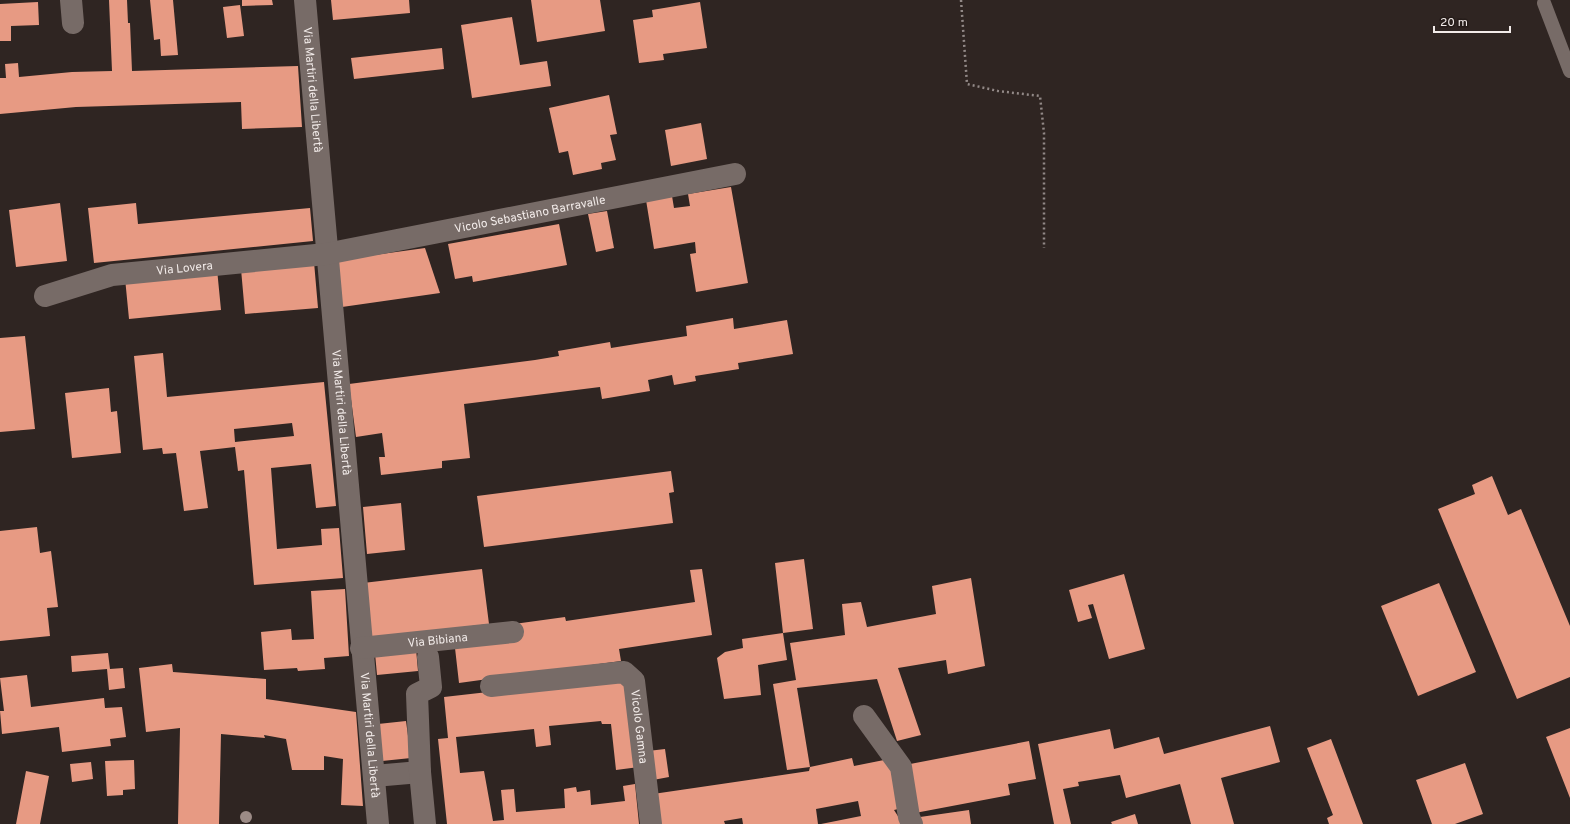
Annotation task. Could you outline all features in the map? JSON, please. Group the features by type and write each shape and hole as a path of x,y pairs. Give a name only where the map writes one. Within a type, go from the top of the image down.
{"street":[{"path":"71,0 74,23"},
{"name":"Via Martiri della Libertà","path":"304,0 378,824"},
{"name":"Vicolo Sebastiano Barravalle","path":"326,254 735,174"},
{"name":"Via Lovera","path":"46,296 112,275 326,254"},
{"name":"Via Bibiana","path":"362,648 513,632"},
{"path":"425,824 420,772 417,694 431,687 428,657"},
{"name":"Vicolo Gamna","path":"491,686 624,672 634,681 651,824"},
{"path":"864,716 901,767 909,817 912,824"},
{"path":"374,776 420,772"}],"lane":[{"path":"1544,3 1570,70"}],"path":[{"path":"961,0 967,84 998,91 1040,96 1044,133 1044,248"}],"building":[{"path":"109,0 127,0 128,23 130,23 132,71 298,66 302,127 242,129 241,102 76,107 0,114 0,78 6,78 5,64 18,63 19,77 72,72 112,71"},
{"path":"150,0 173,0 178,55 161,56 160,39 154,40"},
{"path":"242,0 272,0 273,5 242,6"},
{"path":"331,0 409,0 410,13 333,20"},
{"path":"531,0 600,0 605,31 537,42"},
{"path":"38,2 39,25 11,26 11,41 0,41 0,4"},
{"path":"700,2 707,48 663,54 664,60 639,63 633,20 653,17 652,10"},
{"path":"240,5 244,36 227,38 223,7"},
{"path":"512,17 520,65 547,61 551,86 472,98 461,25"},
{"path":"442,48 444,69 354,79 351,58"},
{"path":"609,95 617,134 610,135 616,160 601,163 602,169 573,175 568,151 559,153 549,108"},
{"path":"701,123 707,159 671,166 665,130"},
{"path":"731,187 748,283 696,292 690,254 696,253 695,242 654,249 646,200 672,196 674,208 690,206 688,194"},
{"path":"60,203 67,261 16,267 9,210"},
{"path":"136,203 138,224 310,208 313,241 94,263 88,208"},
{"path":"607,211 614,248 596,252 588,214"},
{"path":"559,224 567,265 473,282 472,276 455,279 448,244"},
{"path":"425,248 440,293 342,307 338,260"},
{"path":"314,262 318,308 245,314 241,269"},
{"path":"217,269 221,310 129,319 125,278"},
{"path":"733,318 734,329 787,320 793,354 738,363 739,369 695,376 696,381 674,385 672,375 648,380 650,391 602,399 600,387 464,404 470,458 442,461 442,468 381,475 379,457 385,457 382,433 356,437 349,384 535,360 559,356 558,351 610,342 611,348 687,336 686,326"},
{"path":"25,336 35,429 0,432 0,338"},
{"path":"163,353 167,397 324,382 336,506 316,508 311,464 271,468 277,549 322,545 321,529 339,528 343,578 254,585 244,470 238,471 235,447 200,451 208,508 184,511 176,453 163,454 162,448 143,450 134,356","holes":["292,423 294,436 235,442 234,429"]},
{"path":"109,388 111,412 117,411 121,453 72,458 65,393"},
{"path":"671,471 674,492 669,493 673,523 484,547 477,496"},
{"path":"1492,476 1508,515 1521,509 1570,626 1570,677 1517,699 1438,509 1475,494 1472,485"},
{"path":"401,503 405,550 367,554 363,507"},
{"path":"37,527 40,553 51,551 58,607 47,608 50,636 0,641 0,531"},
{"path":"804,559 813,629 783,633 775,563"},
{"path":"482,569 489,624 370,638 363,583"},
{"path":"702,569 712,635 619,649 621,661 459,683 455,648 514,624 565,617 566,621 695,602 690,570"},
{"path":"1124,574 1145,649 1109,659 1093,604 1088,605 1092,618 1078,622 1069,590"},
{"path":"971,578 985,666 948,674 946,660 898,668 921,735 897,741 877,679 797,688 810,767 787,770 773,684 796,680 790,643 845,635 842,604 861,602 867,627 936,614 932,586"},
{"path":"1439,583 1476,672 1418,696 1381,606"},
{"path":"345,589 349,656 324,658 325,669 298,671 297,668 264,670 261,632 291,629 292,640 314,639 311,591"},
{"path":"783,633 787,660 758,665 761,695 724,699 717,658 725,652 743,648 742,639"},
{"path":"416,649 418,671 377,675 375,653"},
{"path":"108,653 110,669 123,668 125,688 109,690 107,669 72,672 71,656"},
{"path":"172,664 173,672 266,679 266,699 356,712 363,806 341,805 343,759 324,756 324,770 292,770 286,739 264,735 265,738 221,734 219,824 178,824 180,728 146,732 139,668"},
{"path":"27,675 31,707 104,698 105,708 122,707 126,737 110,739 111,746 62,752 59,727 2,734 0,711 4,711 0,678"},
{"path":"628,676 639,767 616,770 611,724 602,724 601,721 549,726 551,745 536,747 534,729 456,737 460,773 484,771 493,821 504,820 501,790 514,789 516,812 565,808 564,789 576,787 577,792 590,790 591,805 625,801 623,786 635,784 639,824 447,824 438,739 448,738 444,697"},
{"path":"406,721 411,758 382,761 378,724"},
{"path":"1270,726 1280,762 1221,778 1234,824 1191,824 1180,784 1126,798 1120,775 1078,782 1079,786 1063,789 1071,824 1054,824 1038,744 1110,729 1114,749 1159,737 1164,754"},
{"path":"1570,728 1570,798 1546,737"},
{"path":"1331,739 1363,824 1329,824 1327,818 1333,815 1307,748"},
{"path":"1029,741 1036,779 1008,784 1010,795 915,813 905,765"},
{"path":"665,749 669,777 653,780 648,751"},
{"path":"852,758 854,766 889,759 898,809 894,810 903,824 821,824 861,816 858,801 816,809 818,824 743,824 742,818 724,821 725,824 658,824 653,794 809,771 810,767"},
{"path":"134,760 135,789 123,790 123,795 107,796 105,761"},
{"path":"91,762 93,779 72,782 70,764"},
{"path":"1465,763 1483,814 1455,824 1432,824 1416,780"},
{"path":"26,771 49,776 40,824 16,824"},
{"path":"969,810 971,824 922,824 920,817"},
{"path":"1135,814 1138,824 1112,824 1111,822"}]}
